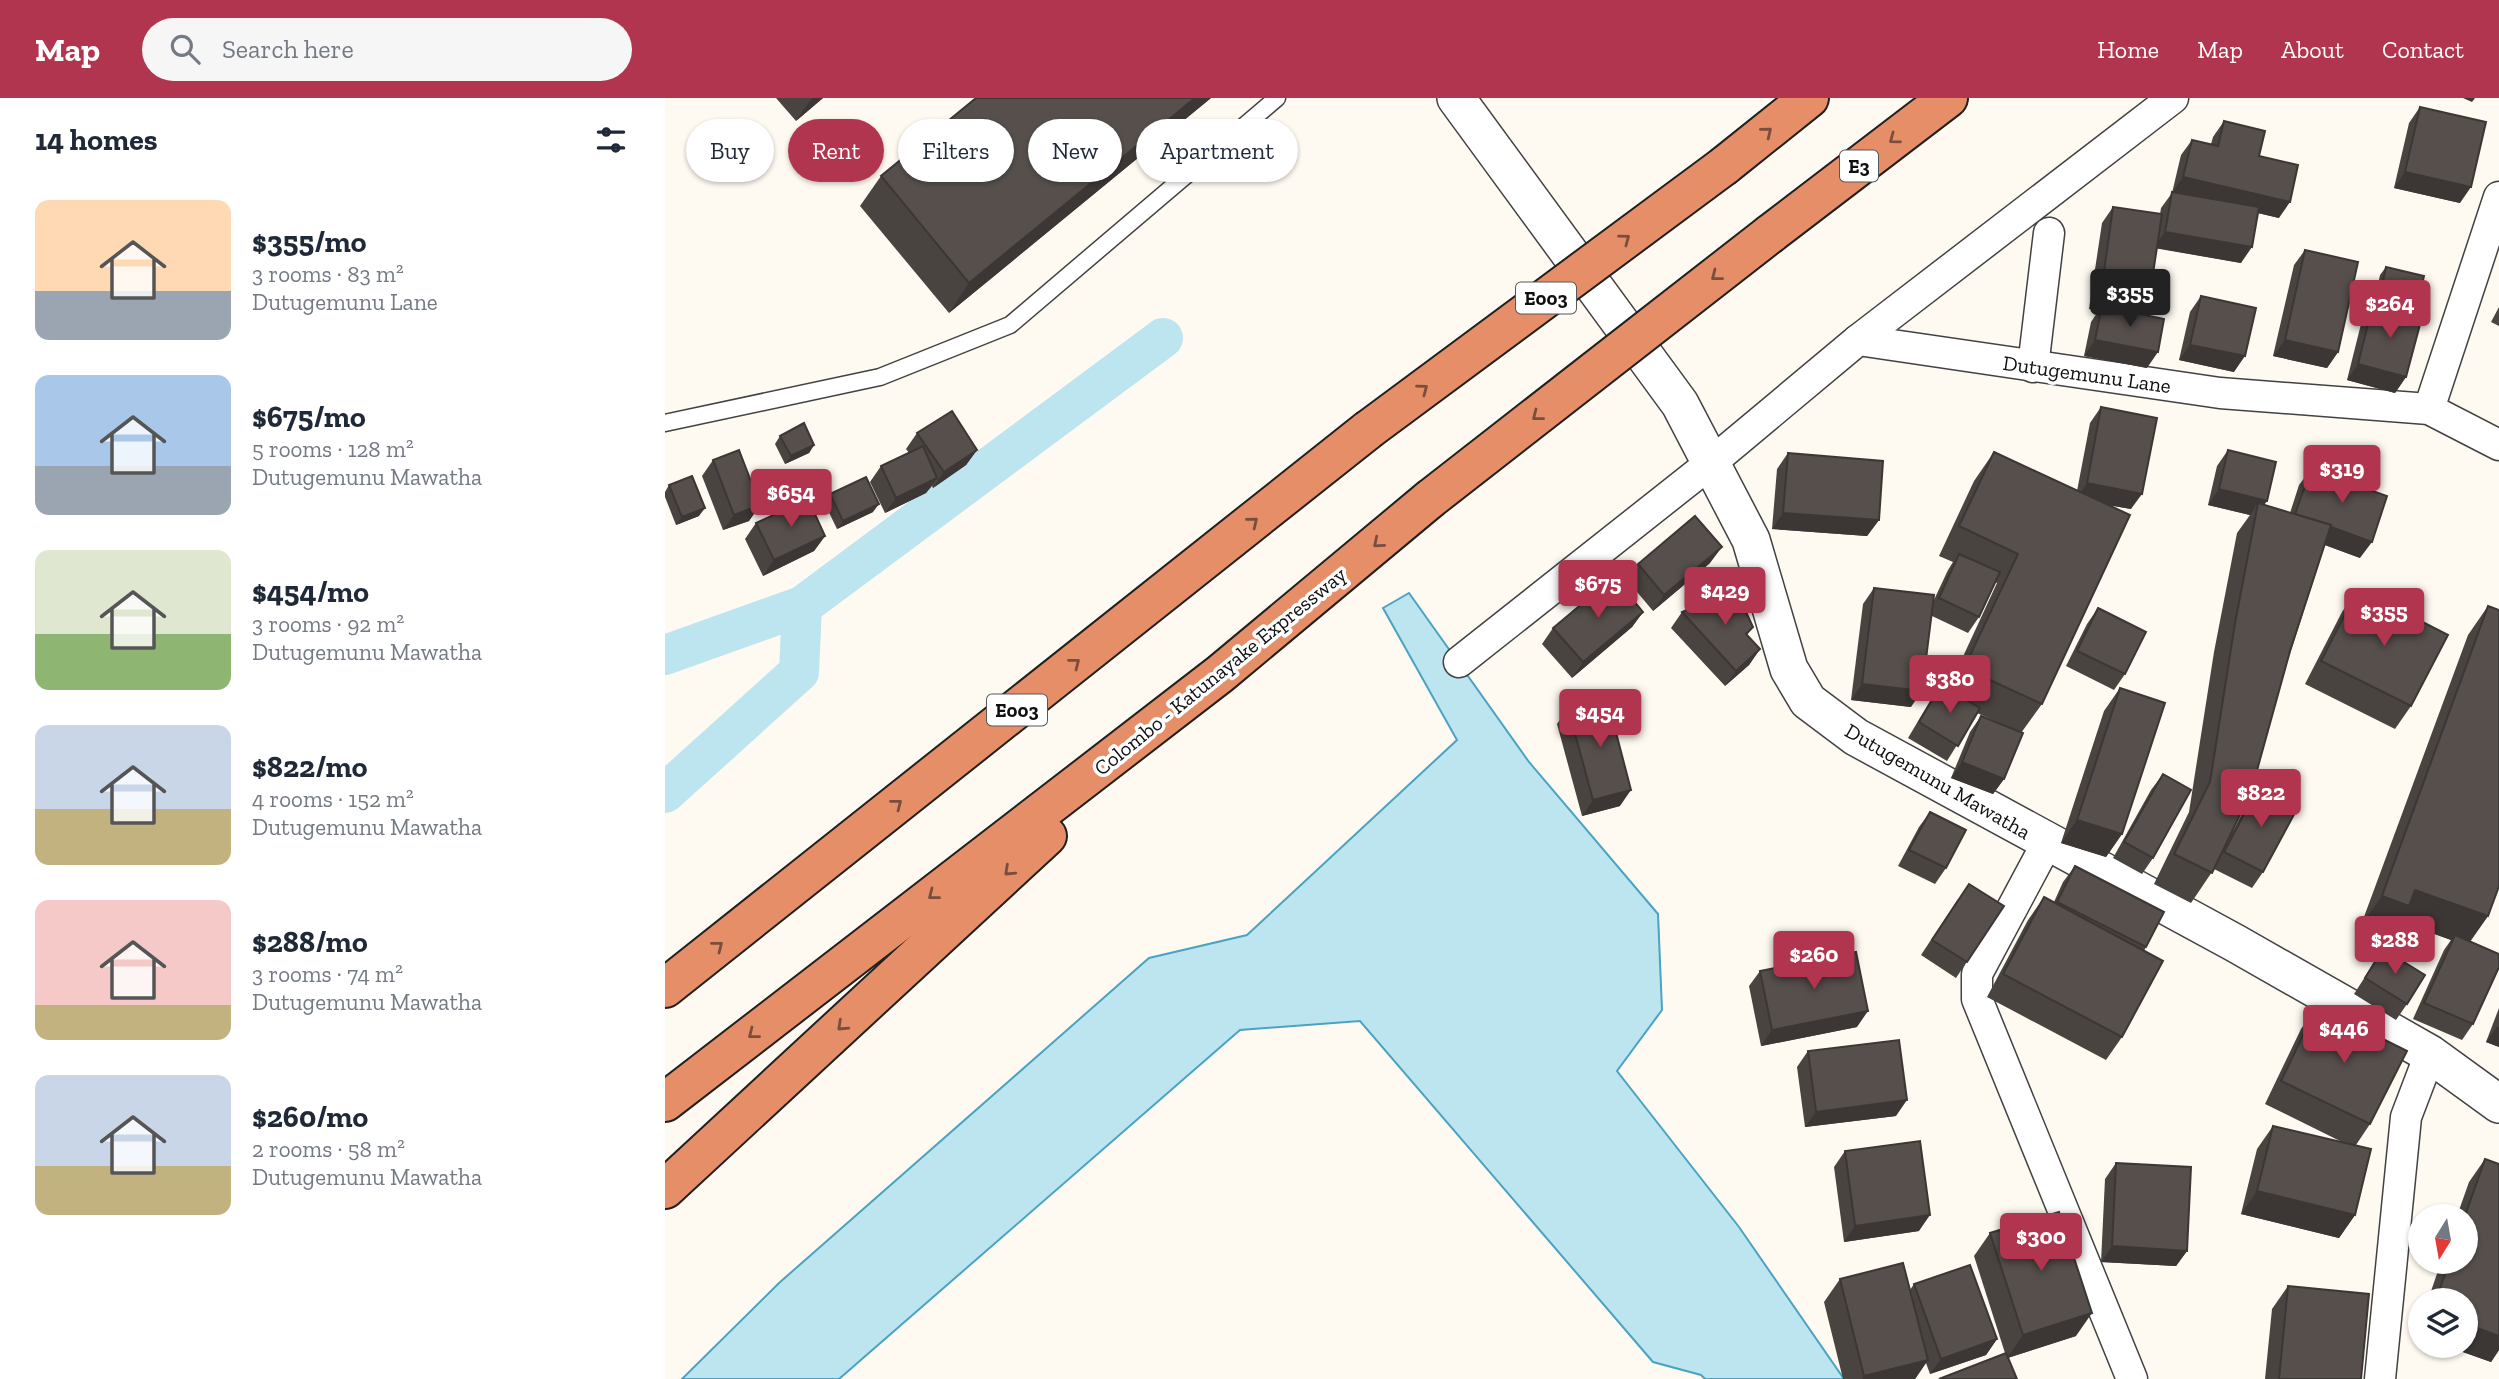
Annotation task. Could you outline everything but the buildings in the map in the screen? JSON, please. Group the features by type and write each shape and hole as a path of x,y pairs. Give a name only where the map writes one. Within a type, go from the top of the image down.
{"highway":[{"name":"E003","path":"665,988 1368,430 1724,166 1809,98"},
{"name":"Colombo - Katunayake Expressway","path":"665,1102 1220,674 1430,499 1948,98"},
{"path":"665,1189 1220,674"}],"street":[{"name":"Dutugemunu Mawatha","path":"1456,98 1680,404 1751,540 1789,669 1808,701 1856,737 2047,844 2235,943 2430,1054 2499,1104"},
{"path":"1458,662 1712,462 1858,340 2173,98"},
{"path":"2429,409 2499,198"},
{"path":"2033,367 2049,233"},
{"name":"Dutugemunu Lane","path":"1858,340 2220,393 2429,409 2499,444"},
{"path":"2047,844 1977,974 1977,999 2132,1379"},
{"path":"2380,1379 2406,1117 2430,1054"}],"lane":[{"path":"665,423 880,377 1010,325 1277,98"}],"water":[{"path":"1409,593 1529,762 1658,914 1662,1010 1617,1071 1739,1227 1844,1379 1705,1379 1701,1375 1653,1362 1360,1021 1240,1030 839,1379 682,1379 779,1283 1149,958 1247,935 1457,740 1383,608"}],"waterway":[{"path":"665,655 802,606 1163,338"},
{"path":"665,793 799,672 802,606"}]}
